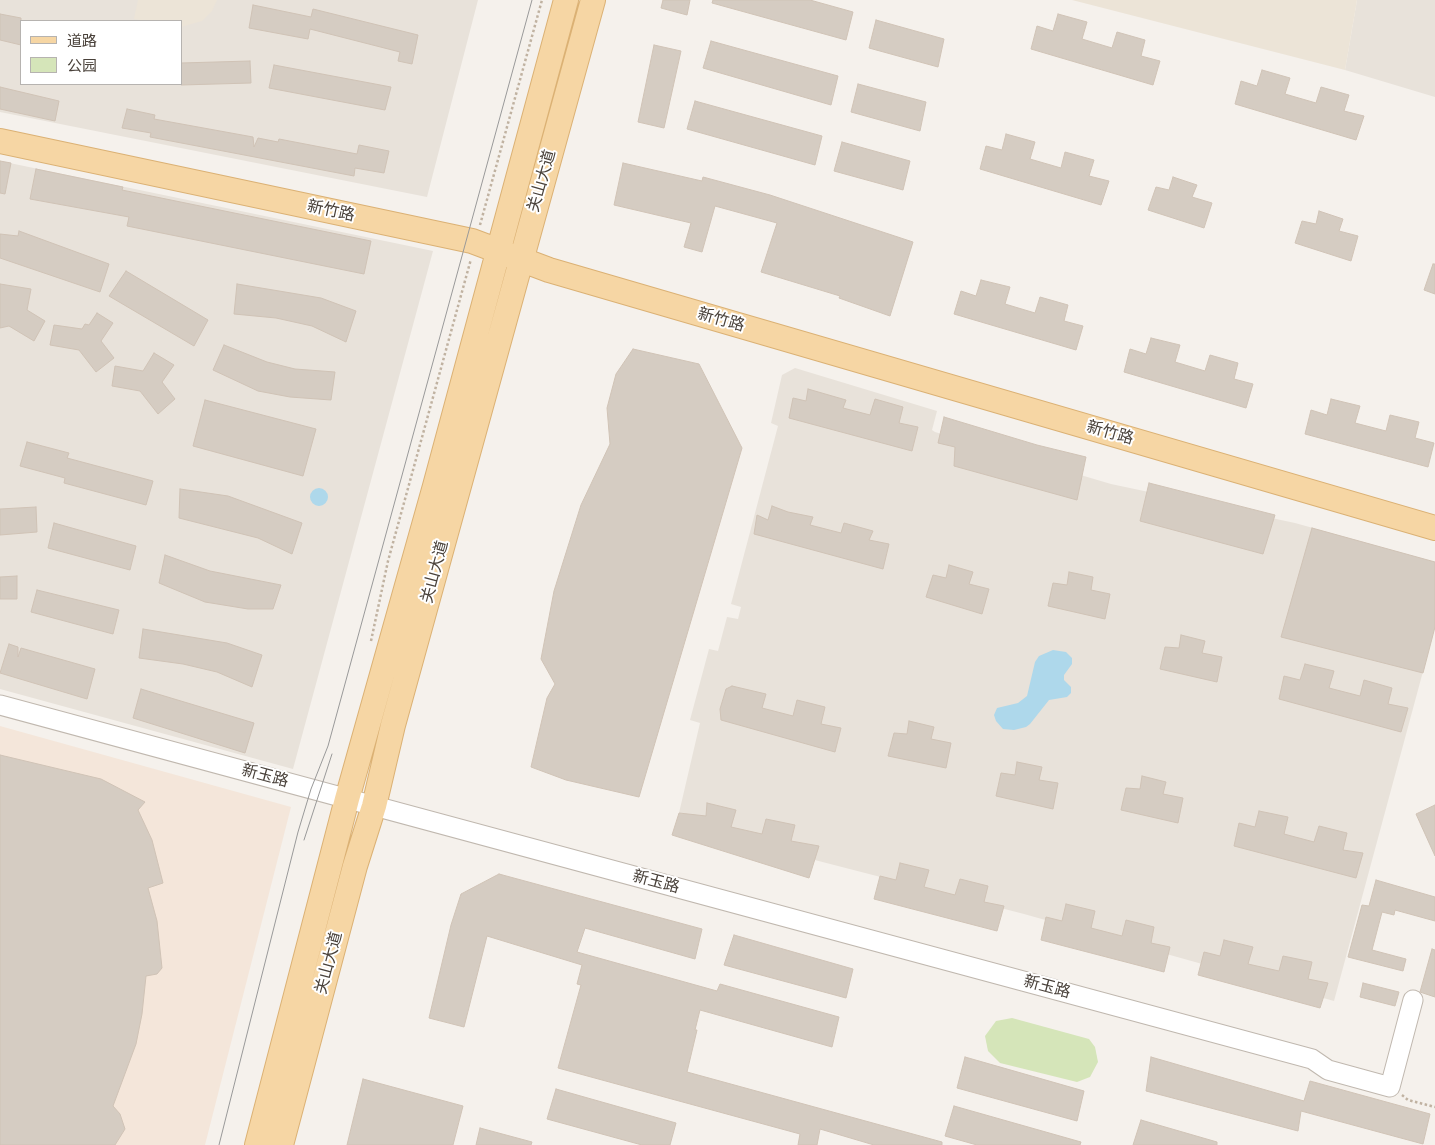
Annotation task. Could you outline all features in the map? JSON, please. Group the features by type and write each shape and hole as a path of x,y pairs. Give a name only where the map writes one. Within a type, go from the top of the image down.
{"main road":[{"name":"关山大道","path":"281,1145 355,866 374,806 510,255 566,0"},
{"name":"关山大道","path":"257,1145 347,799 510,255 593,0"},
{"name":"新竹路","path":"0,141 476,243 549,270 1435,528"}],"street":[{"name":"新玉路","path":"0,705 1312,1059 1328,1070 1390,1087"},
{"path":"1390,1087 1412,1000"}],"path":[{"path":"371,645 388,561 542,0"},
{"path":"1390,1087 1408,1100 1435,1107"}],"shaded area":[{"path":"0,0 478,0 427,197 0,112"},
{"path":"138,0 217,0 212,11 202,21 182,27 182,20 134,19"},
{"path":"1072,0 1357,0 1345,70"},
{"path":"1357,0 1435,0 1435,97 1345,70"},
{"path":"0,161 433,251 293,769 0,689"},
{"path":"795,368 937,411 932,430 935,432 1111,484 1295,523 1435,562 1435,627 1334,1001 1024,914 683,826 686,814 679,813 700,723 690,720 709,649 718,651 727,617 738,619 741,607 731,604 778,426 771,423 782,375"},
{"path":"0,726 291,807 205,1145 0,1145"}],"green space":[{"path":"1012,1018 1089,1039 1095,1047 1098,1062 1090,1077 1077,1082 1000,1063 988,1051 985,1036 996,1021"}],"water":[{"path":"319,488 325,491 328,497 325,503 319,506 313,503 310,497 313,491"},
{"path":"1053,650 1066,652 1072,658 1072,664 1064,675 1064,680 1071,687 1071,693 1067,697 1049,700 1026,727 1014,730 1003,729 996,721 994,715 997,708 1018,703 1027,696 1035,662 1039,656"}],"building":[{"path":"663,0 690,0 687,15 661,8"},
{"path":"713,0 810,0 853,12 846,40 712,3"},
{"path":"253,5 311,17 313,9 418,35 412,64 398,61 400,52 310,29 308,39 249,28"},
{"path":"0,14 21,18 20,45 0,40"},
{"path":"1058,14 1087,22 1082,39 1112,48 1117,32 1145,40 1141,56 1160,61 1153,85 1031,49 1037,26 1053,31"},
{"path":"876,20 944,39 938,67 869,48"},
{"path":"711,41 838,76 831,105 703,68"},
{"path":"654,45 681,51 664,128 638,122"},
{"path":"250,61 251,83 182,85 182,63"},
{"path":"274,65 391,87 385,110 269,88"},
{"path":"1262,70 1290,78 1285,94 1316,103 1321,87 1349,95 1344,111 1364,116 1356,140 1235,104 1241,81 1257,86"},
{"path":"858,84 926,102 920,131 851,112"},
{"path":"0,87 59,101 55,121 0,109"},
{"path":"695,101 822,136 815,165 687,129"},
{"path":"127,109 155,115 154,119 253,137 254,147 258,138 278,142 279,139 357,154 359,145 389,151 384,173 355,168 354,176 150,137 151,133 122,128"},
{"path":"1006,134 1035,142 1030,159 1061,168 1065,152 1094,160 1089,176 1109,181 1101,205 980,169 986,146 1002,150"},
{"path":"842,142 910,161 903,190 834,171"},
{"path":"0,161 11,163 5,194 0,193"},
{"path":"623,163 702,181 703,177 770,195 913,242 890,316 839,298 840,296 761,272 777,223 715,206 702,252 684,247 691,223 614,205"},
{"path":"36,169 123,187 122,190 371,241 364,274 127,226 129,217 30,199"},
{"path":"1173,177 1197,185 1192,197 1212,203 1204,228 1148,210 1156,187 1169,190"},
{"path":"1319,211 1343,219 1339,231 1358,236 1351,261 1295,243 1302,221 1316,224"},
{"path":"19,231 109,264 100,292 0,258 0,234 18,236"},
{"path":"1433,264 1435,264 1435,294 1424,290"},
{"path":"126,271 208,320 194,346 109,296"},
{"path":"981,280 1010,287 1005,304 1035,313 1040,297 1068,305 1064,321 1083,326 1076,350 954,314 961,291 976,296"},
{"path":"0,284 31,289 27,310 45,321 34,341 9,326 0,328"},
{"path":"237,284 321,298 356,311 346,342 312,326 276,318 234,314"},
{"path":"97,313 113,323 101,341 114,358 96,372 79,350 50,345 54,325 82,329 85,324 89,325"},
{"path":"1151,338 1180,345 1175,362 1205,371 1210,355 1238,363 1234,379 1253,384 1246,408 1124,372 1130,349 1146,354"},
{"path":"224,345 267,362 295,369 335,372 331,400 290,397 258,391 213,370"},
{"path":"633,349 699,364 742,448 639,797 566,780 531,767 547,698 555,684 541,659 554,591 581,505 610,444 607,408 616,374"},
{"path":"154,353 174,365 162,382 175,399 158,414 140,391 112,386 115,366 143,371"},
{"path":"808,389 846,400 843,408 870,415 875,399 903,407 899,423 918,427 912,451 789,418 793,398 806,401"},
{"path":"1331,399 1360,406 1355,423 1386,431 1390,415 1419,422 1415,438 1434,443 1428,467 1305,434 1311,410 1327,415"},
{"path":"205,400 316,429 303,476 193,446"},
{"path":"944,417 1037,445 1086,457 1077,500 954,466 955,447 938,443"},
{"path":"27,442 69,453 67,458 153,481 146,505 64,483 65,478 20,466"},
{"path":"1149,483 1275,515 1263,554 1140,521"},
{"path":"180,489 228,496 302,523 292,554 258,538 179,518"},
{"path":"772,506 788,512 813,517 810,525 841,533 844,523 873,531 869,540 889,544 883,569 754,534 757,515 768,520"},
{"path":"36,507 37,532 0,535 0,509"},
{"path":"54,523 136,546 130,570 48,548"},
{"path":"1312,528 1435,562 1435,627 1423,673 1281,637"},
{"path":"165,555 210,571 281,585 273,609 248,609 205,602 159,583"},
{"path":"949,565 973,572 969,584 989,589 982,614 926,597 933,575 946,578"},
{"path":"1069,572 1093,577 1091,590 1110,594 1105,619 1048,606 1053,583 1067,585"},
{"path":"17,576 17,599 0,599 0,577"},
{"path":"37,590 119,610 113,634 31,612"},
{"path":"143,629 227,643 262,655 252,687 217,672 183,664 139,658"},
{"path":"1181,635 1205,641 1202,653 1222,657 1217,682 1160,669 1165,647 1179,648"},
{"path":"9,644 18,647 18,657 21,648 95,669 87,699 0,673"},
{"path":"1305,664 1334,671 1329,688 1360,696 1364,680 1392,688 1388,704 1408,708 1401,732 1279,699 1284,676 1300,680"},
{"path":"732,686 766,694 762,708 793,716 797,700 825,707 821,724 841,728 835,752 721,720 720,709 726,689"},
{"path":"141,689 254,723 245,753 133,718"},
{"path":"909,721 934,727 931,739 951,743 946,768 888,756 894,733 907,734"},
{"path":"0,755 101,779 145,802 138,810 152,840 163,883 148,888 157,921 162,968 157,974 146,976 142,1014 136,1044 113,1106 120,1114 125,1129 115,1145 0,1145"},
{"path":"1017,762 1042,767 1039,780 1058,783 1053,809 996,796 1001,773 1015,775"},
{"path":"1142,776 1166,782 1163,794 1183,798 1178,823 1121,810 1126,788 1140,789"},
{"path":"707,803 736,810 731,827 762,834 766,819 795,825 791,841 819,846 809,878 672,835 679,813 706,816"},
{"path":"1435,805 1435,856 1416,814"},
{"path":"1259,811 1288,817 1284,834 1314,842 1319,826 1347,833 1343,850 1363,853 1356,878 1234,846 1239,823 1255,827"},
{"path":"900,863 929,870 924,887 955,895 960,879 988,886 984,902 1004,906 997,931 874,899 880,876 896,880"},
{"path":"499,874 702,929 695,959 585,928 577,952 717,991 720,984 839,1017 832,1047 700,1010 687,1072 942,1142 942,1145 874,1145 820,1129 817,1145 798,1145 800,1134 558,1068 581,985 577,984 582,965 487,936 464,1027 429,1018 451,925 461,894"},
{"path":"1376,880 1435,897 1435,921 1395,910 1394,915 1382,912 1372,950 1406,959 1403,971 1348,957 1362,905 1369,906"},
{"path":"1066,904 1095,911 1091,928 1122,936 1126,920 1154,927 1151,943 1170,947 1164,972 1041,940 1046,917 1062,921"},
{"path":"734,935 853,969 846,998 724,965"},
{"path":"1224,940 1253,947 1248,964 1279,971 1283,956 1312,962 1308,979 1328,983 1320,1008 1198,975 1204,952 1220,956"},
{"path":"1432,949 1435,950 1435,997 1420,992"},
{"path":"1363,983 1399,992 1395,1006 1360,997"},
{"path":"965,1057 1084,1091 1077,1121 957,1088"},
{"path":"1151,1057 1304,1101 1310,1081 1430,1114 1423,1144 1301,1111 1298,1131 1146,1091"},
{"path":"363,1079 463,1106 453,1145 347,1145"},
{"path":"556,1089 676,1123 670,1145 642,1145 547,1119"},
{"path":"954,1106 1081,1142 1080,1145 977,1145 945,1136"},
{"path":"1141,1120 1217,1142 1217,1145 1133,1145"},
{"path":"480,1128 532,1142 531,1145 476,1145"}],"tram line":[{"path":"219,1145 298,832 311,789 328,746 532,0"},
{"path":"304,840 332,754"}]}
